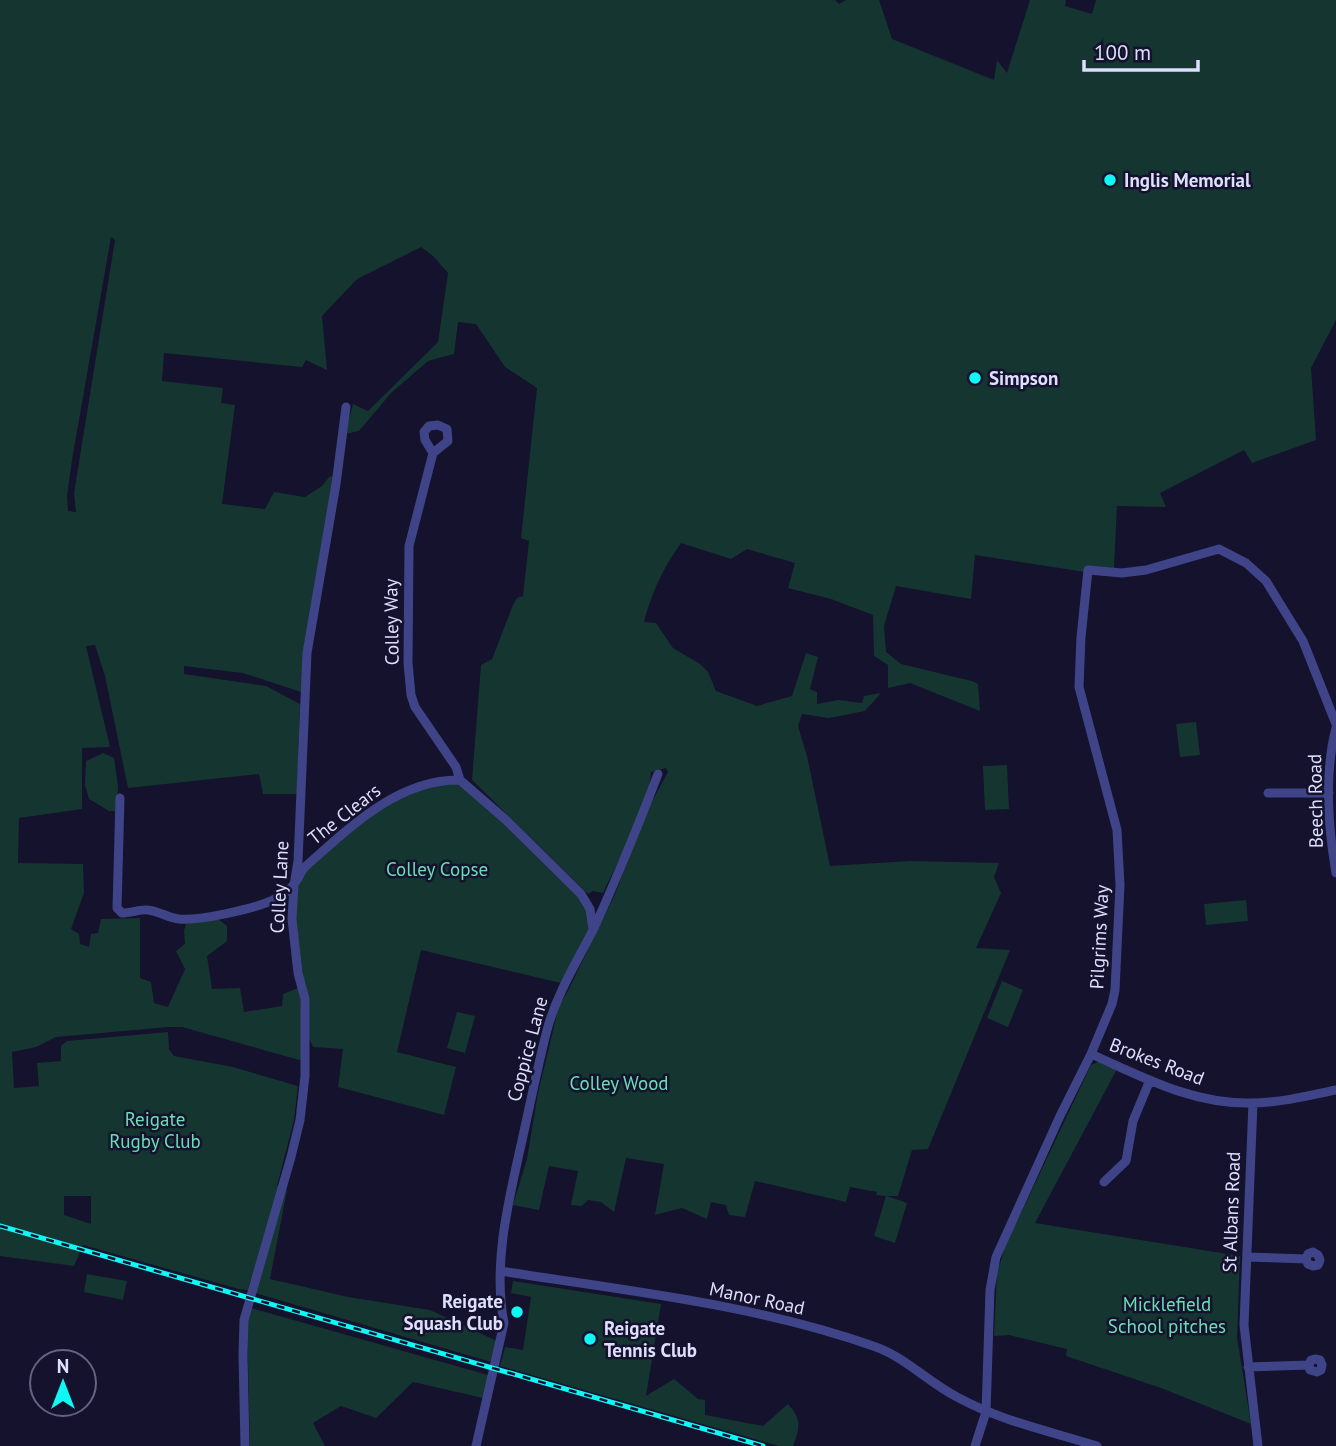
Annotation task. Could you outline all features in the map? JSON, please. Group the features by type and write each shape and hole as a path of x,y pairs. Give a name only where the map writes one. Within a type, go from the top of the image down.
{"street":[{"name":"Colley Lane","path":"244,1446 244,1320 291,1157 300,1120 305,1076 305,999 294,945 294,885 298,861 307,653 336,484 346,407"},
{"name":"Colley Way","path":"433,453 409,546 410,685 415,707 456,767 460,780"},
{"name":"Pilgrims Way","path":"975,1446 986,1412 990,1290 996,1257 1059,1116 1091,1054 1112,1004 1115,990 1120,885 1118,830 1079,687 1088,570 1122,573 1146,570 1219,549 1239,558 1260,573 1303,641 1320,678 1336,726"},
{"name":"Beech Road","path":"1336,726 1331,748 1329,793 1336,873"},
{"name":"Coppice Lane","path":"477,1446 504,1323 500,1304 503,1247 517,1164 546,1032 554,1003 593,929 629,850 658,774"},
{"name":"The Clears","path":"120,798 117,908 122,914 148,909 180,919 213,915 276,899 294,885 302,869 345,831 394,797 446,780 460,780"},
{"path":"460,780 506,820 581,894 590,909 593,929"},
{"path":"1268,793 1329,793"},
{"name":"Brokes Road","path":"1091,1054 1196,1098 1253,1104 1336,1090"},
{"path":"1104,1182 1126,1161 1133,1121 1150,1080"},
{"name":"St Albans Road","path":"1253,1104 1244,1325 1258,1446"},
{"path":"1247,1257 1306,1259"},
{"name":"Manor Road","path":"501,1271 758,1314 837,1335 892,1354 947,1392 986,1412 1097,1446"},
{"path":"1248,1367 1309,1365"}],"green space":[{"path":"0,0 835,0 839,4 846,0 879,0 892,39 994,80 997,60 1007,73 1030,0 1066,0 1065,6 1092,14 1096,0 1336,0 1336,320 1311,368 1316,440 1252,463 1244,450 1160,493 1166,507 1117,506 1114,568 1104,575 975,555 971,599 896,586 884,626 886,652 901,664 978,684 980,711 910,683 888,688 888,665 874,656 873,615 831,599 788,588 795,563 747,549 731,559 681,543 663,572 651,600 644,622 656,623 673,648 700,664 708,672 716,691 757,706 792,696 806,653 818,657 810,689 817,692 817,704 838,700 862,703 864,696 881,693 865,711 829,718 802,714 798,726 830,866 910,861 999,863 994,877 1001,893 976,948 1010,950 928,1149 912,1150 898,1196 887,1196 907,1203 895,1243 874,1236 886,1196 850,1187 846,1202 755,1181 745,1217 729,1215 726,1205 711,1202 707,1219 682,1208 655,1215 664,1164 626,1158 614,1212 601,1202 588,1200 582,1206 571,1205 578,1171 549,1166 539,1210 513,1205 527,1159 538,1093 559,1006 615,894 649,807 668,772 666,768 651,772 639,816 603,893 593,891 588,894 472,780 481,665 492,659 513,605 517,598 523,596 529,541 521,538 537,388 505,367 476,324 458,322 454,354 428,361 391,393 359,431 345,434 353,404 368,411 438,342 448,273 421,247 357,279 322,316 327,370 306,360 302,367 164,353 162,381 223,388 221,403 235,405 222,504 265,509 274,492 305,497 322,486 330,476 334,477 307,633 301,692 243,673 184,666 184,674 266,686 300,704 297,794 263,794 259,774 128,788 105,676 95,645 86,646 110,747 82,748 82,809 19,818 18,863 83,864 84,893 71,929 79,934 80,944 89,947 91,934 98,933 101,919 140,918 140,978 151,982 154,1003 168,1007 185,969 176,951 185,944 184,931 187,921 218,919 227,926 227,941 207,956 212,989 240,988 244,1012 282,1006 283,994 298,988 302,1007 303,1059 182,1027 56,1037 36,1047 12,1052 14,1088 39,1086 37,1063 61,1061 61,1046 67,1041 168,1032 169,1049 174,1056 233,1067 298,1086 294,1120 277,1186 287,1190 270,1279 348,1297 430,1310 497,1341 491,1362 255,1293 257,1283 250,1281 248,1290 239,1289 83,1245 74,1266 0,1256","holes":["111,237 115,240 74,493 76,512 68,511 67,496 72,460","64,1196 91,1196 91,1224 64,1215"]},
{"path":"1196,722 1200,755 1180,757 1176,724"},
{"path":"103,753 114,758 118,786 117,811 109,811 89,799 85,785 86,761"},
{"path":"1007,765 1009,809 985,810 983,766"},
{"name":"Colley Copse","path":"460,780 581,894 593,929 565,984 421,950 397,1052 456,1067 444,1115 338,1087 343,1049 313,1047 306,1031 298,973 294,885 302,869 394,797"},
{"path":"1246,900 1248,921 1206,925 1204,904"},
{"path":"1002,981 1023,990 1008,1027 987,1018"},
{"path":"457,1012 475,1016 465,1053 447,1048"},
{"name":"Micklefield School pitches","path":"1100,1061 1117,1069 1035,1223 1240,1256 1237,1337 1251,1424 1161,1388 1066,1356 1067,1349 1009,1335 994,1336 997,1273 1005,1247 1091,1065"},
{"path":"87,1274 127,1281 123,1300 84,1292"},
{"name":"Reigate Tennis Club","path":"513,1281 661,1304 646,1396 674,1379 698,1399 705,1400 705,1415 763,1426 788,1404 798,1419 793,1446 779,1446 500,1366 505,1347 523,1350 531,1297 511,1293"},
{"path":"251,1308 488,1375 483,1398 413,1382 376,1418 341,1406 313,1423 325,1446 250,1446 247,1320"}],"railway":[{"path":"0,1226 763,1446"}],"place":[{"name":"Inglis Memorial","path":"1110,180"},
{"name":"Simpson","path":"975,378"},
{"name":"Reigate Squash Club","path":"517,1312"},
{"name":"Reigate Tennis Club","path":"590,1339"}],"park label":[{"name":"Colley Wood","path":"619,1083"},
{"name":"Reigate Rugby Club","path":"155,1130"}]}
